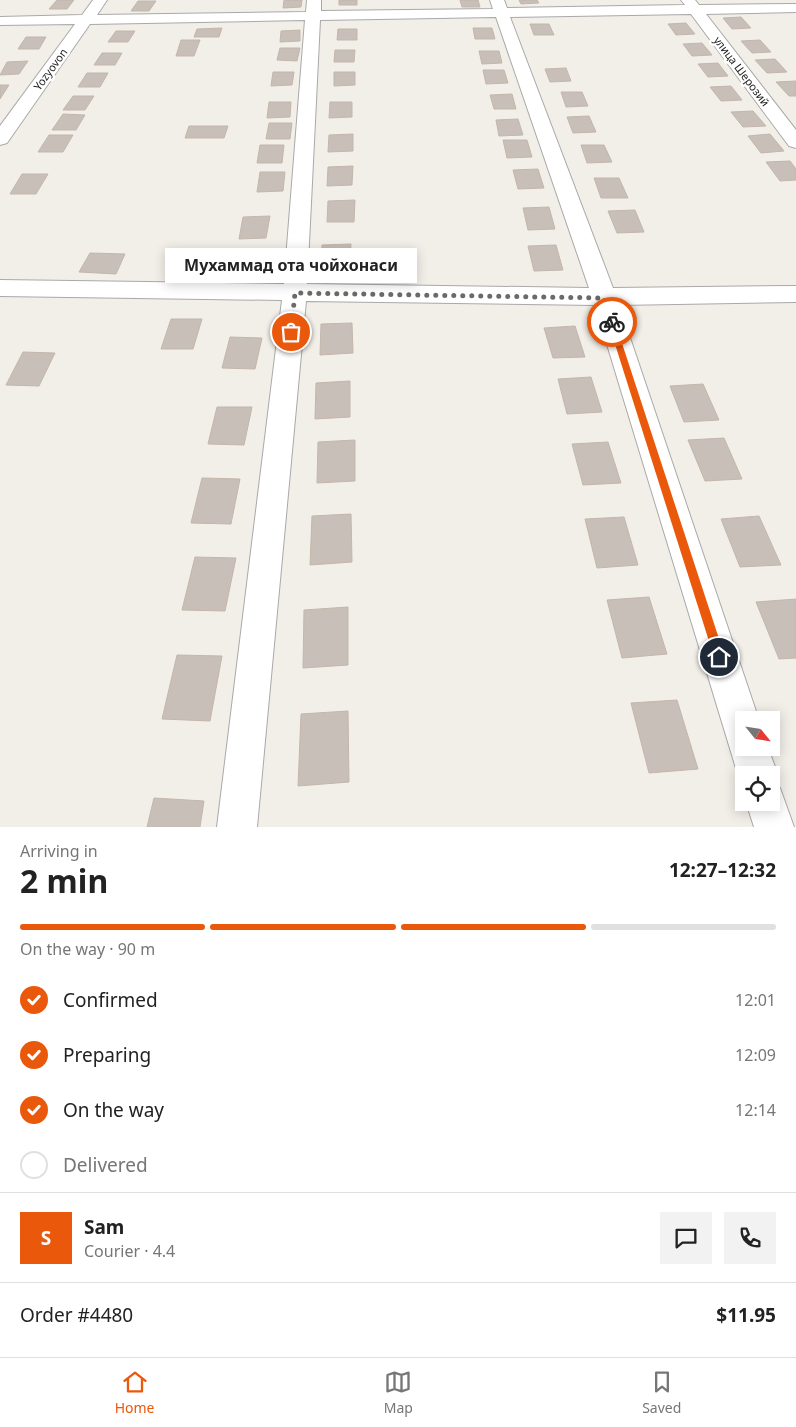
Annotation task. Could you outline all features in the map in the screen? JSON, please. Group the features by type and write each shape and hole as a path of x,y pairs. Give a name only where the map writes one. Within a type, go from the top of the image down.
{"street":[{"name":"Yozyovon","path":"0,139 100,0"},
{"path":"0,21 86,20 313,8 691,5 796,8"},
{"name":"улица Шерозий","path":"691,5 796,142"},
{"path":"500,7 604,298 737,711"},
{"path":"237,827 295,293 313,8"},
{"path":"0,288 604,298 796,294"},
{"path":"769,811 774,827"}],"building":[{"path":"57,0 74,0 67,9 49,9"},
{"path":"284,0 302,0 301,7 283,8"},
{"path":"339,0 357,0 357,5 339,5"},
{"path":"460,0 478,0 480,7 462,7"},
{"path":"519,0 537,0 539,3 521,4"},
{"path":"138,1 156,1 149,11 131,11"},
{"path":"741,17 751,28 732,29 723,18"},
{"path":"686,23 695,34 676,35 668,24"},
{"path":"530,24 549,24 554,35 534,35"},
{"path":"222,28 219,37 194,37 197,29"},
{"path":"473,28 492,28 495,39 475,39"},
{"path":"338,29 357,29 357,40 337,40"},
{"path":"300,30 300,41 280,42 281,31"},
{"path":"116,31 135,31 128,42 108,42"},
{"path":"26,37 46,37 39,49 18,49"},
{"path":"181,40 200,40 194,56 176,56"},
{"path":"760,40 771,52 752,53 741,41"},
{"path":"702,43 712,55 692,56 683,44"},
{"path":"280,48 300,48 297,61 277,60"},
{"path":"335,50 355,50 354,62 334,62"},
{"path":"479,51 499,51 502,63 482,64"},
{"path":"102,53 122,53 115,65 94,65"},
{"path":"775,59 787,72 767,73 755,60"},
{"path":"28,61 19,74 0,75 7,62"},
{"path":"718,63 728,76 708,77 698,64"},
{"path":"566,68 571,81 550,82 545,69"},
{"path":"483,70 504,70 508,83 486,84"},
{"path":"273,72 294,72 292,85 271,86"},
{"path":"334,72 355,72 355,85 334,86"},
{"path":"87,73 108,73 100,87 78,87"},
{"path":"796,81 796,96 789,96 776,82"},
{"path":"0,85 9,85 0,99"},
{"path":"731,86 742,100 721,101 710,87"},
{"path":"561,92 582,92 588,106 566,107"},
{"path":"512,94 516,109 494,109 490,95"},
{"path":"73,96 94,96 85,110 63,110"},
{"path":"269,102 291,102 290,117 267,118"},
{"path":"330,102 352,102 352,117 329,118"},
{"path":"753,111 766,126 743,127 731,112"},
{"path":"63,114 85,115 76,130 52,130"},
{"path":"589,116 596,132 573,133 567,117"},
{"path":"518,119 523,135 499,136 496,120"},
{"path":"269,123 292,123 290,139 266,139"},
{"path":"189,126 228,126 224,138 185,138"},
{"path":"353,134 353,151 328,152 329,135"},
{"path":"770,134 784,151 761,153 748,136"},
{"path":"49,135 73,135 63,152 38,152"},
{"path":"503,140 527,140 532,157 507,158"},
{"path":"260,145 284,145 282,163 257,163"},
{"path":"581,145 604,145 612,162 587,163"},
{"path":"790,161 796,169 796,180 780,181 766,162"},
{"path":"353,166 352,185 327,186 328,167"},
{"path":"538,169 544,188 518,189 513,170"},
{"path":"260,172 285,172 283,191 257,192"},
{"path":"22,174 48,174 36,194 10,194"},
{"path":"594,178 619,178 628,198 601,198"},
{"path":"355,200 354,222 327,222 328,201"},
{"path":"549,207 555,229 528,230 523,208"},
{"path":"635,210 644,232 617,233 608,211"},
{"path":"270,216 266,238 239,239 243,217"},
{"path":"351,244 350,269 321,269 322,245"},
{"path":"556,245 563,270 534,271 528,246"},
{"path":"264,250 261,275 231,275 236,251"},
{"path":"90,253 125,254 116,274 79,272"},
{"path":"171,319 202,319 193,349 161,349"},
{"path":"352,323 353,353 320,355 321,324"},
{"path":"575,326 585,357 553,358 544,328"},
{"path":"230,337 262,338 255,369 222,368"},
{"path":"23,352 55,353 39,386 6,385"},
{"path":"591,377 602,412 567,414 558,379"},
{"path":"350,381 350,417 315,419 316,383"},
{"path":"703,384 719,420 684,422 670,386"},
{"path":"217,407 252,407 244,445 208,444"},
{"path":"724,438 742,479 705,481 688,440"},
{"path":"355,440 355,481 317,483 318,442"},
{"path":"608,442 621,483 583,485 572,444"},
{"path":"202,478 240,479 231,524 191,523"},
{"path":"351,514 352,562 310,565 312,516"},
{"path":"759,516 781,565 740,567 721,519"},
{"path":"624,517 638,565 597,568 585,519"},
{"path":"195,557 236,558 225,611 182,610"},
{"path":"649,597 667,654 622,658 607,600"},
{"path":"796,599 796,658 779,659 756,602"},
{"path":"348,607 348,665 303,668 304,610"},
{"path":"177,655 222,656 210,721 162,719"},
{"path":"677,700 698,769 649,773 631,703"},
{"path":"348,711 349,782 298,786 301,714"},
{"path":"154,798 204,801 200,827 147,827"}],"way so far":[{"path":"291,332 295,293 604,298 612,322"}],"place":[{"name":"Мухаммад ота чойхонаси","path":"291,332"}],"route":[{"path":"612,322 719,657"}]}
